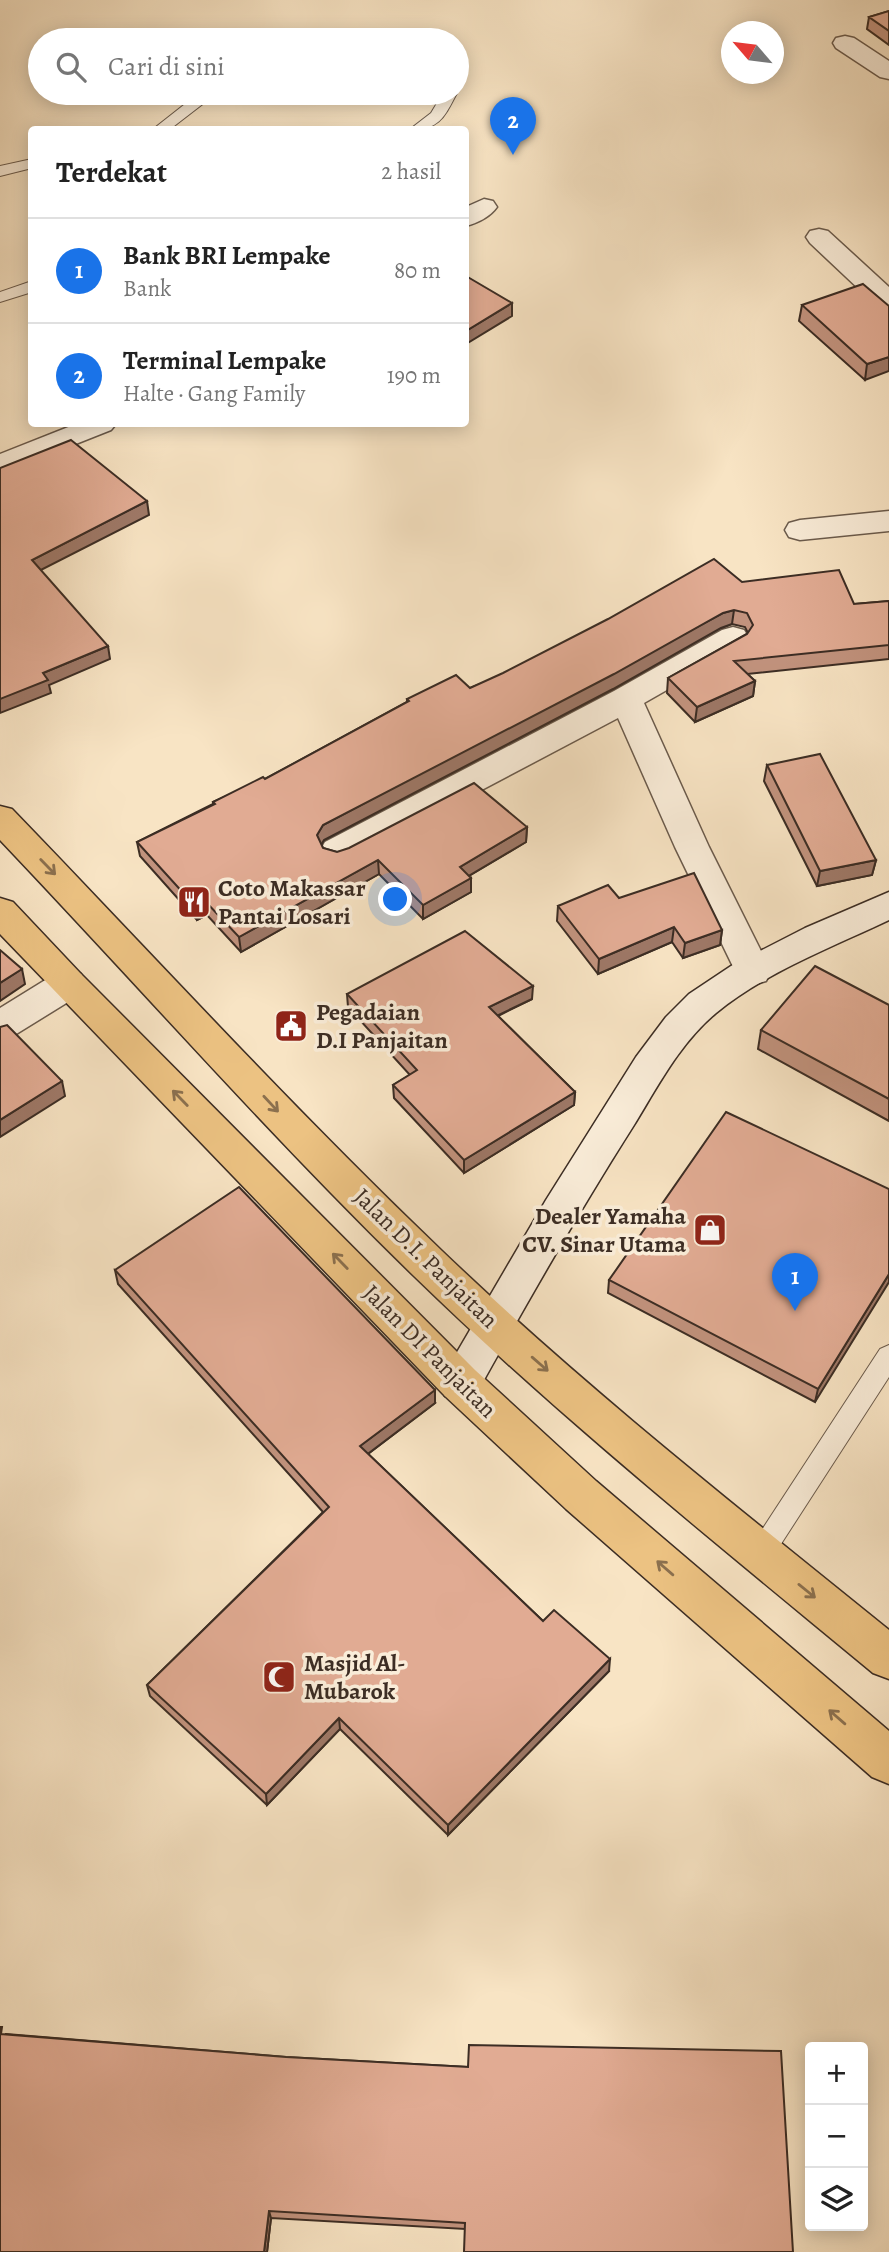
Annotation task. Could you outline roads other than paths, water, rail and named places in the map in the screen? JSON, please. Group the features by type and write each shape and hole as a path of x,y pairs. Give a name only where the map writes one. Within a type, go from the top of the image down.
{"highway":[{"name":"Jalan D.I. Panjaitan","path":"0,818 327,1162 493,1324 761,1553 889,1658"},
{"name":"Jalan DI Panjaitan","path":"0,911 68,984 460,1383 581,1495 889,1761"}],"street":[{"path":"845,43 889,72"},
{"path":"819,237 889,302"},
{"path":"0,465 94,427"},
{"path":"800,530 889,521"},
{"path":"337,851 626,699 733,638"},
{"path":"626,699 692,847 753,971"},
{"path":"460,1383 585,1168 661,1049 703,1003 753,971 889,905"},
{"path":"0,1026 68,984"}],"lane":[{"path":"164,126 190,105"},
{"path":"422,126 437,116 443,105"},
{"path":"0,171 28,164"},
{"path":"0,297 28,287"},
{"path":"761,1553 889,1356"}],"place":[{"name":"Terminal Lempake","path":"513,155"},
{"name":"Coto Makassar Pantai Losari","path":"194,902"},
{"name":"Pegadaian D.I Panjaitan","path":"291,1026"},
{"name":"Dealer Yamaha CV. Sinar Utama","path":"710,1230"},
{"name":"Bank BRI Lempake","path":"795,1311"},
{"name":"Masjid Al- Mubarok","path":"279,1677"}]}
